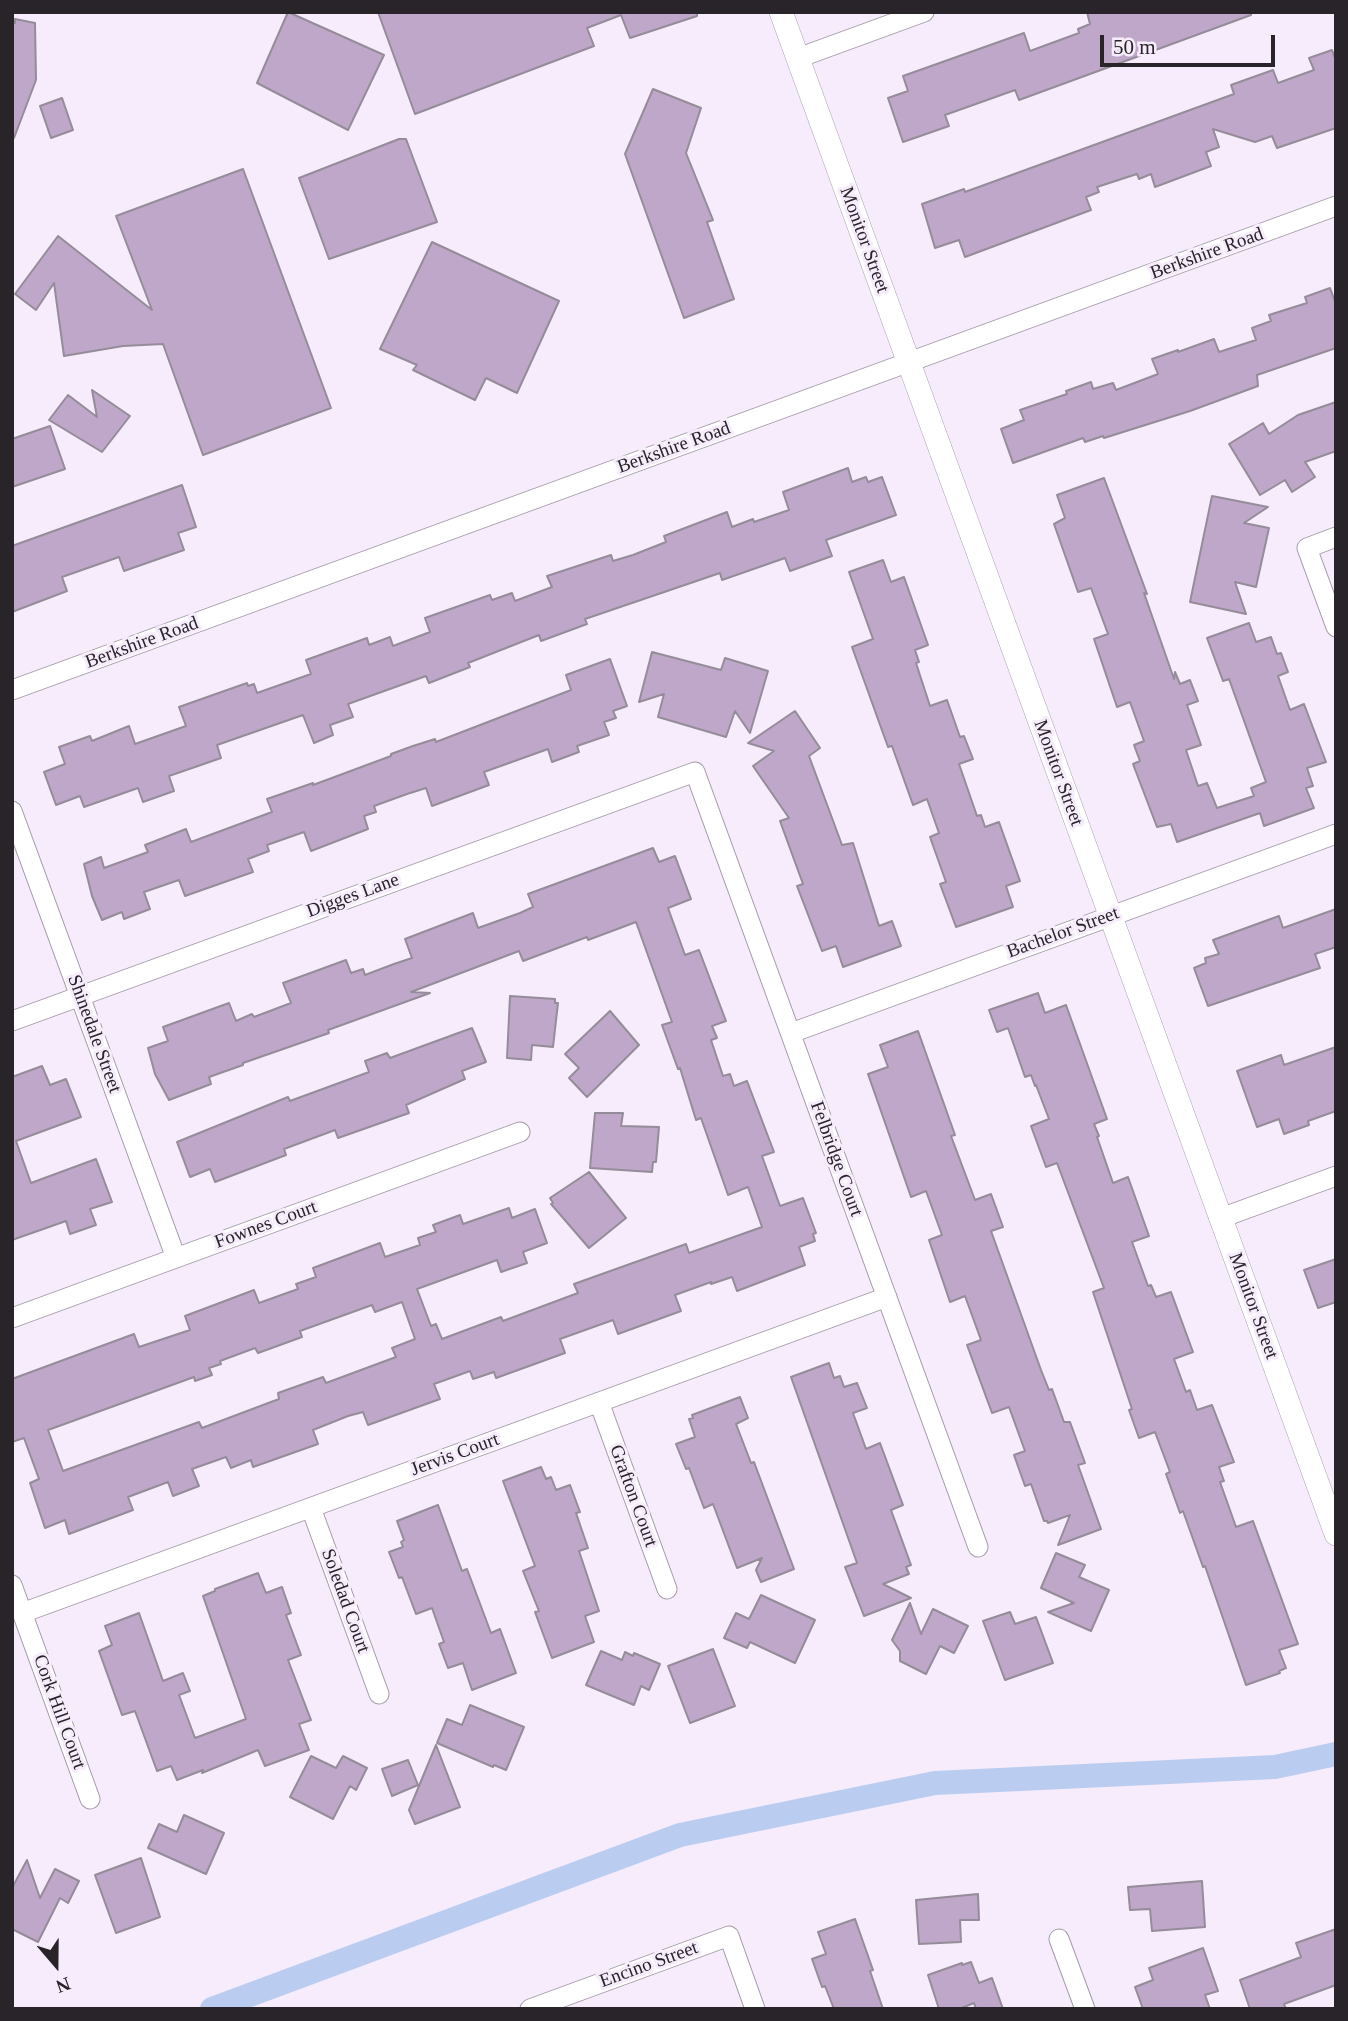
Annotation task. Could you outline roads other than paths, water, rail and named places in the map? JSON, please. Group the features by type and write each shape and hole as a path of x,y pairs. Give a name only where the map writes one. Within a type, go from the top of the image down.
{"street":[{"name":"Monitor Street","path":"781,12 1334,1524"},
{"path":"798,58 923,12"},
{"name":"Berkshire Road","path":"12,690 1336,206"},
{"path":"1336,537 1307,548 1336,626"},
{"name":"Digges Lane","path":"12,1021 695,772"},
{"name":"Felbridge Court","path":"695,772 978,1546"},
{"name":"Shinedale Street","path":"12,811 176,1258"},
{"name":"Bachelor Street","path":"791,1033 1336,834"},
{"name":"Fownes Court","path":"12,1318 520,1132"},
{"path":"1220,1218 1336,1176"},
{"name":"Jervis Court","path":"22,1613 887,1297"},
{"name":"Grafton Court","path":"599,1402 667,1589"},
{"name":"Soledad Court","path":"311,1508 379,1694"},
{"name":"Cork Hill Court","path":"12,1586 90,1799"},
{"name":"Encino Street","path":"530,2009 729,1936 755,2009"},
{"path":"1059,1939 1085,2009"}],"waterway":[{"path":"212,2009 680,1835 935,1783 1275,1767 1336,1754"}]}
